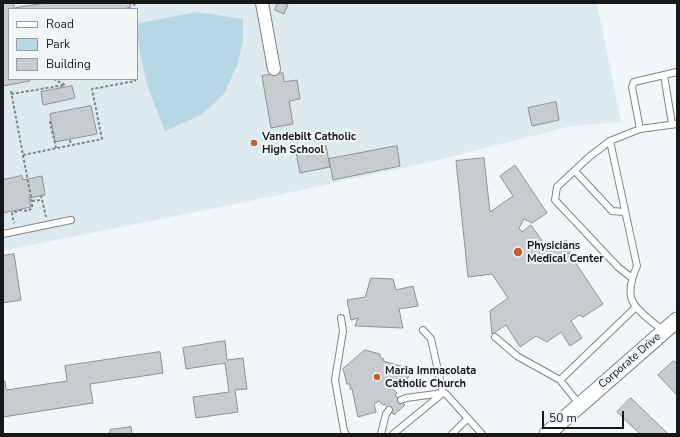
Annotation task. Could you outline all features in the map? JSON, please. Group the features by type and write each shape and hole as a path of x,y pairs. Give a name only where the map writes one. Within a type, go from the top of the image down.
{"street":[{"path":"262,3 274,69"},
{"name":"Corporate Drive","path":"547,434 677,320"}],"lane":[{"path":"640,129 632,87 634,82 677,72"},
{"path":"632,278 618,267 555,200 557,188 589,157 610,141 640,129 675,124 664,75"},
{"path":"610,141 624,212 637,266 632,278 631,298 636,307 664,331"},
{"path":"575,171 612,211 624,212"},
{"path":"3,234 71,220"},
{"path":"560,380 636,307"},
{"path":"341,318 343,331 335,380 344,431 346,434"},
{"path":"423,330 432,339 443,393"},
{"path":"495,337 517,356 560,380 580,406"},
{"path":"393,434 443,393"},
{"path":"401,400 443,393 446,394 482,434"},
{"path":"381,434 386,414 389,410"},
{"path":"452,434 468,418"}],"path":[{"path":"16,231 12,213 21,210 28,211 32,208 32,201 11,93 65,85 56,80"},
{"path":"23,155 102,139 92,89 135,80"},
{"path":"52,122 50,122 56,148"},
{"path":"70,140 71,145"},
{"path":"41,195 48,224"},
{"path":"32,201 42,200"}],"shaded area":[{"name":"Vandebilt Catholic High School","path":"3,3 597,3 621,122 571,126 439,160 279,195 3,251"}],"green space":[{"path":"197,12 243,19 243,41 238,63 224,94 201,115 165,131 147,85 138,43 138,26 140,23"}],"building":[{"path":"3,3 13,3 14,8 8,8 8,80 30,81 3,86"},
{"path":"45,3 130,3 131,7 14,8"},
{"path":"278,3 288,5 284,14 275,10"},
{"path":"283,73 284,82 297,80 300,99 289,101 293,124 271,128 262,76"},
{"path":"72,86 75,98 43,105 41,92"},
{"path":"556,102 559,120 532,126 528,108"},
{"path":"91,106 97,134 55,142 50,114"},
{"path":"326,146 330,167 300,173 296,152"},
{"path":"397,146 400,166 333,180 329,159"},
{"name":"Physicians Medical Center","path":"484,158 490,212 513,196 500,176 515,165 547,213 532,223 524,219 519,228 522,232 531,225 549,251 566,240 572,249 569,253 603,304 583,317 579,315 571,321 582,338 570,346 561,332 547,342 536,336 520,347 506,325 492,334 490,311 508,298 492,274 468,277 456,161"},
{"path":"22,176 23,180 42,176 45,195 29,198 31,207 3,213 3,180"},
{"path":"14,254 21,300 3,303 3,256"},
{"path":"371,278 393,279 396,290 413,286 418,306 399,309 403,328 355,326 358,318 351,320 347,300 365,297"},
{"path":"225,341 227,360 243,358 247,389 235,390 238,412 196,418 193,397 229,392 225,363 186,369 183,348"},
{"name":"Maria Immacolata Catholic Church","path":"365,350 380,354 380,357 384,359 383,361 411,369 405,386 396,384 393,389 397,393 395,395 405,405 394,415 385,404 383,405 379,401 374,404 376,412 358,417 352,389 350,389 350,384 347,384 343,369"},
{"path":"160,352 163,373 90,384 93,403 3,417 3,381 5,381 6,390 67,381 65,366"},
{"path":"674,361 677,364 677,395 658,375"},
{"path":"631,398 668,434 640,434 617,412"},
{"path":"131,427 132,434 104,434 110,433 110,430"}],"place":[{"name":"Vandebilt Catholic High School","path":"254,143"},
{"name":"Physicians Medical Center","path":"518,252"},
{"name":"Maria Immacolata Catholic Church","path":"377,377"}]}
